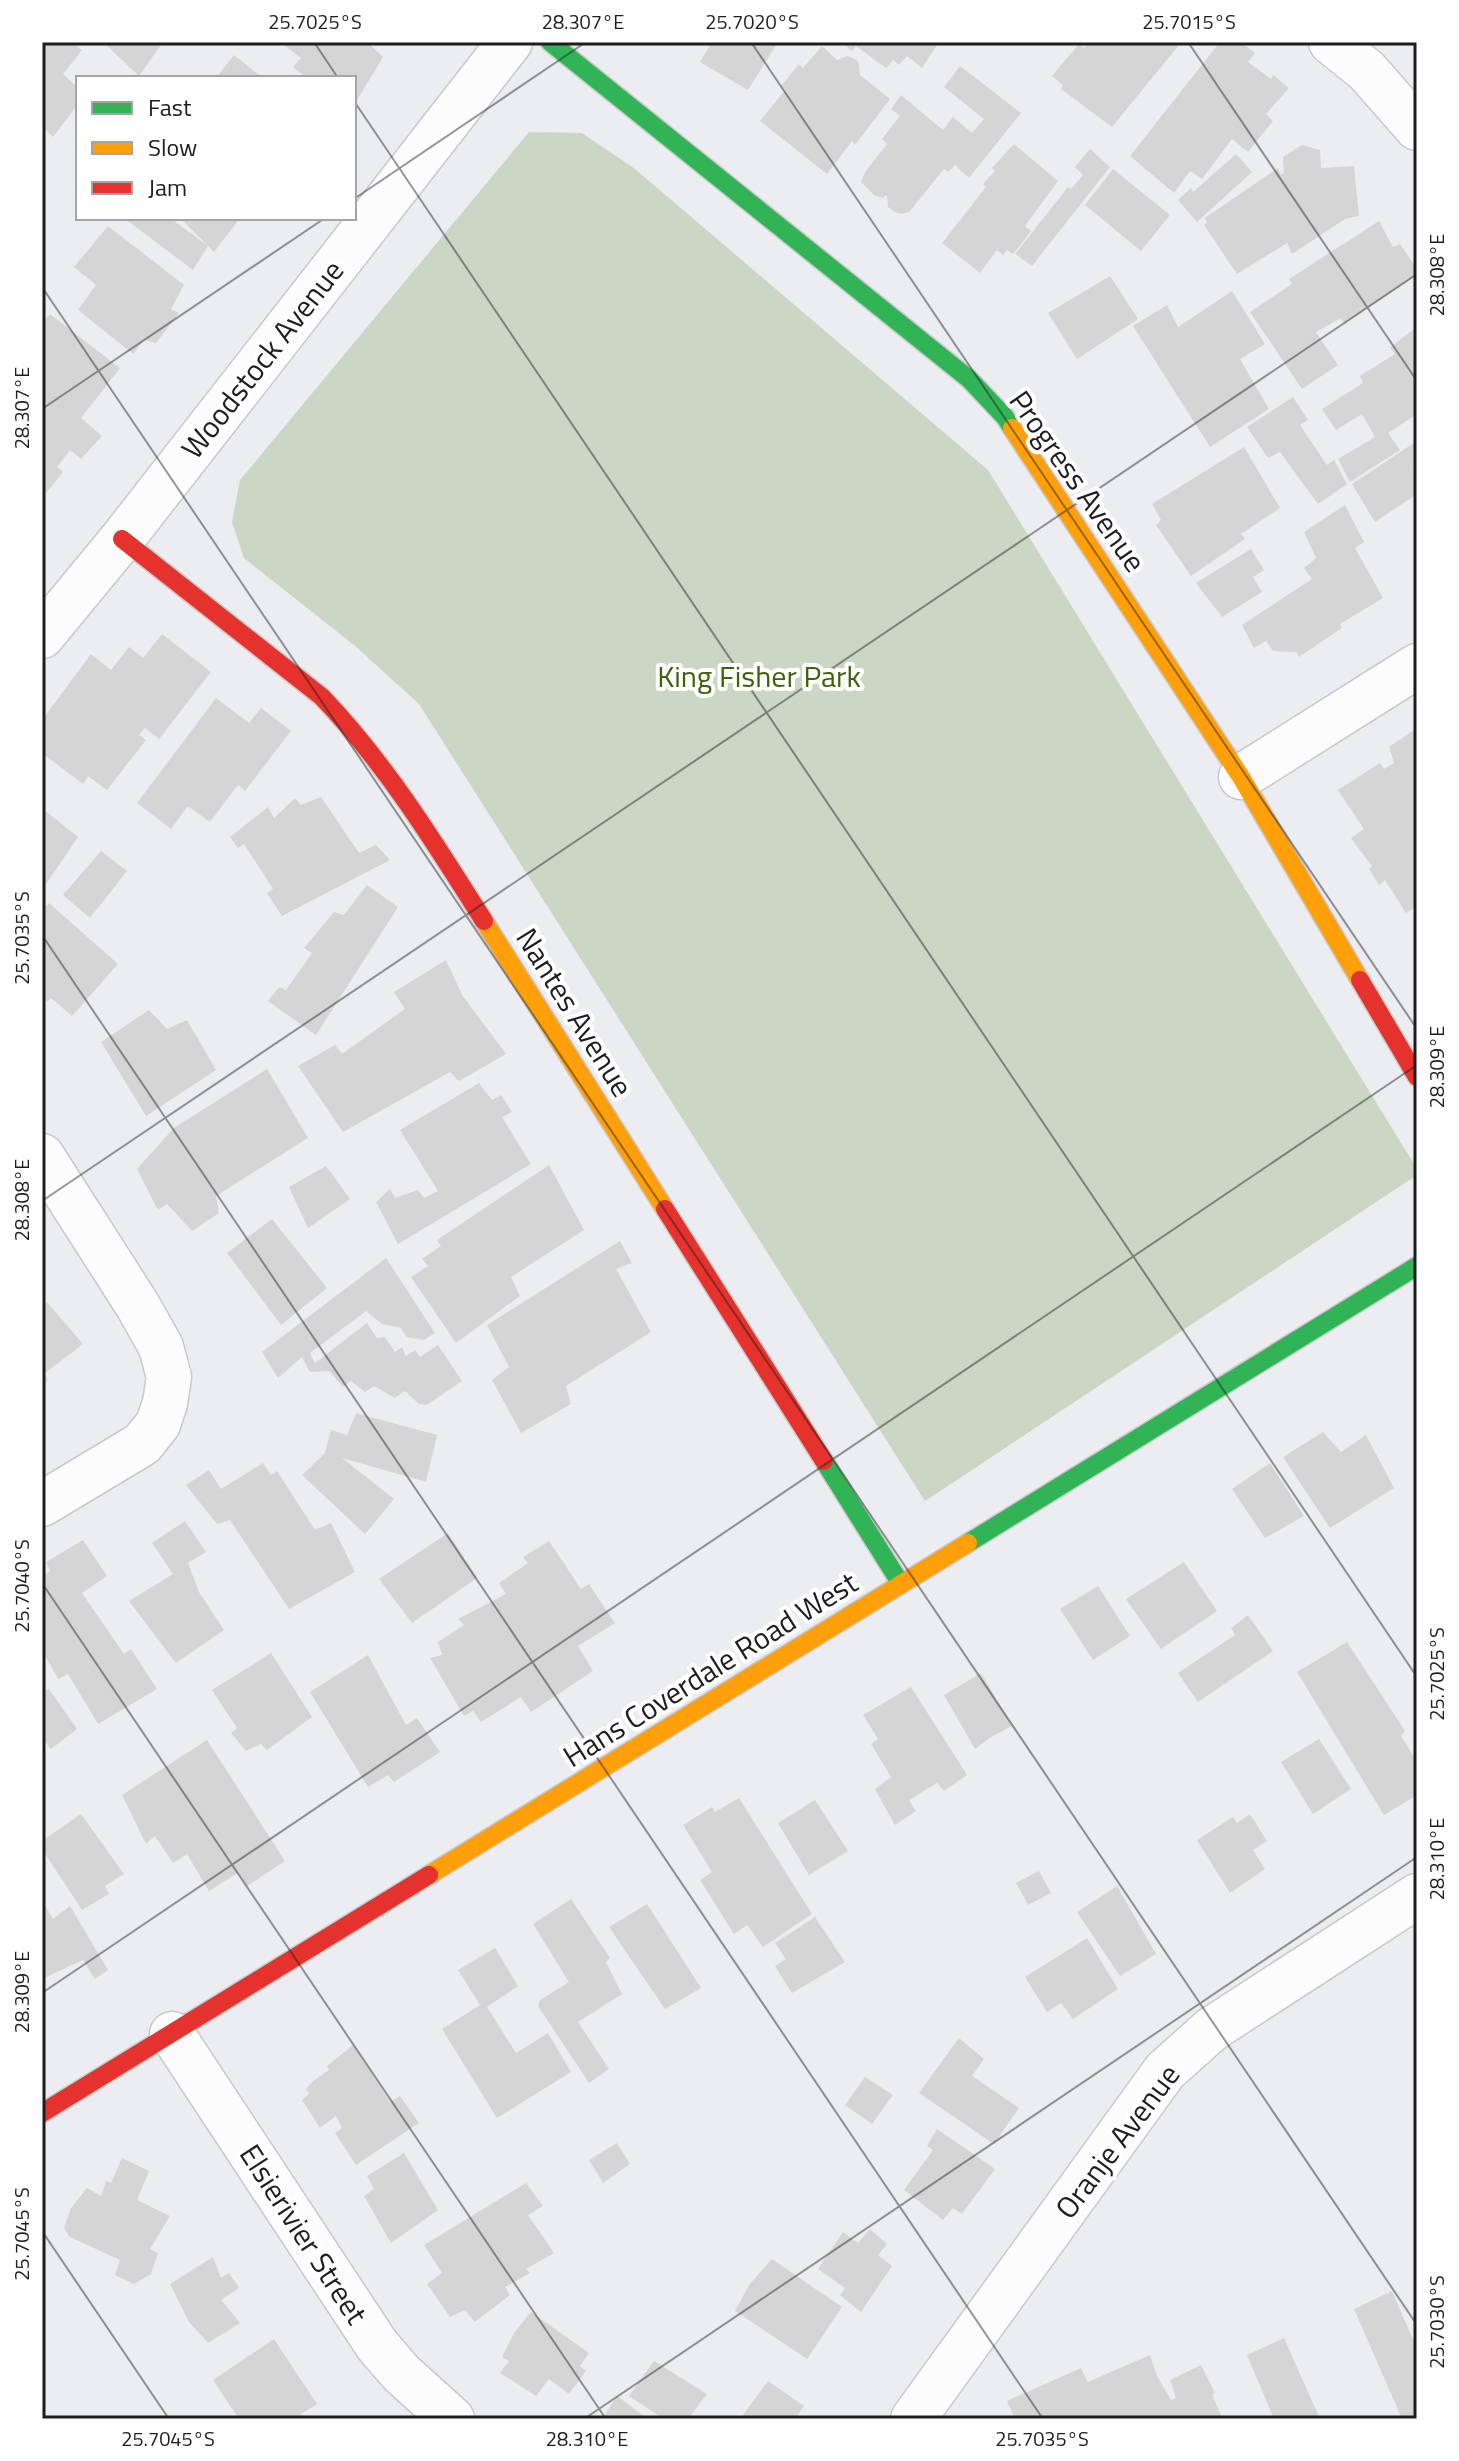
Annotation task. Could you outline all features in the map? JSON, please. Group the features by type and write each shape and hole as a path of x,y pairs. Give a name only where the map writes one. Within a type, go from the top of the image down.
{"street":[{"name":"Woodstock Avenue","path":"42,636 122,539 510,42"},
{"name":"Progress Avenue","path":"550,42 946,360 1005,417 1241,777 1417,1077"},
{"path":"1331,42 1367,71 1417,128"},
{"name":"Nantes Avenue","path":"122,539 322,697 381,763 442,854 901,1584"},
{"path":"1241,777 1417,666"},
{"path":"42,1156 130,1293 161,1347 169,1377 158,1424 142,1444 42,1504"},
{"name":"Hans Coverdale Road West","path":"42,2113 1085,1473 1414,1265"},
{"name":"Oranje Avenue","path":"913,2419 1165,2071 1212,2029 1417,1896"},
{"name":"Elsierivier Street","path":"172,2034 377,2345 401,2373 452,2419"}],"green space":[{"name":"King Fisher Park","path":"529,132 582,133 635,169 988,470 1417,1169 1417,1175 925,1501 419,704 354,645 244,558 232,522 240,480"}],"building":[{"path":"42,42 72,42 82,50 63,74 76,86 76,107 53,137 42,127"},
{"path":"103,42 163,42 139,76"},
{"path":"280,42 367,42 383,57 356,102 356,76 304,76 293,67 301,58"},
{"path":"712,42 778,42 748,90 700,62"},
{"path":"841,42 939,42 922,68 907,56 899,65 893,60 886,68 856,46 852,51"},
{"path":"1089,42 1176,42 1179,45 1112,127 1061,89 1063,85 1052,76 1079,44 1084,48"},
{"path":"1220,42 1240,42 1255,53 1248,62 1271,79 1273,75 1289,88 1266,114 1273,121 1248,152 1232,139 1202,179 1190,171 1174,193 1130,156"},
{"path":"822,46 837,60 847,56 857,60 860,75 890,99 855,145 852,141 827,174 760,121 785,90 781,86 799,64 803,68"},
{"path":"234,55 260,76 218,76"},
{"path":"960,66 1021,113 969,178 955,165 948,172 944,169 909,212 895,212 888,207 887,195 882,198 874,195 861,182 887,144 882,139 900,116 891,109 901,95 943,130 953,117 972,133 984,119 944,87"},
{"path":"1014,144 1058,181 1025,226 1031,231 1013,254 1007,250 1003,255 997,250 980,273 942,243 986,187 983,184 995,171 992,168"},
{"path":"1302,145 1320,150 1321,168 1354,166 1359,216 1345,219 1292,254 1287,243 1237,274 1204,225 1207,223 1205,218 1278,168 1281,175 1284,173 1283,157"},
{"path":"1090,149 1110,167 1032,266 1015,254 1068,187 1071,189 1083,175 1075,167"},
{"path":"1236,154 1252,172 1197,222 1178,200 1191,188 1193,192"},
{"path":"1113,169 1170,215 1141,251 1085,205"},
{"path":"127,220 173,220 208,246 193,270"},
{"path":"182,220 238,220 214,252"},
{"path":"1379,221 1393,247 1400,244 1417,269 1417,275 1344,324 1341,318 1316,332 1338,365 1302,389 1250,312 1292,284 1289,279"},
{"path":"108,226 184,285 171,309 179,313 156,343 144,340 133,354 78,310 96,285 74,267"},
{"path":"1110,276 1138,319 1077,359 1048,313"},
{"path":"1232,291 1265,344 1240,359 1269,409 1210,447 1133,326 1167,305 1178,327"},
{"path":"50,314 120,368 81,418 102,436 81,459 70,450 57,467 63,472 42,498 42,323"},
{"path":"1417,327 1417,414 1388,433 1400,450 1350,482 1338,459 1375,437 1362,414 1336,430 1322,409 1363,383 1360,376 1395,354 1390,347"},
{"path":"1293,397 1308,420 1300,425 1327,465 1334,460 1347,484 1318,504 1280,452 1268,458 1247,427"},
{"path":"1417,441 1417,469 1413,471 1417,477 1417,494 1375,522 1352,484"},
{"path":"1244,447 1280,508 1241,534 1245,539 1191,576 1156,525 1161,520 1152,504"},
{"path":"1345,505 1364,542 1355,548 1383,598 1340,624 1342,628 1299,657 1296,652 1273,651 1266,641 1254,648 1242,625 1312,579 1304,568 1316,558 1304,532"},
{"path":"1251,549 1264,570 1253,577 1262,592 1222,617 1196,583"},
{"path":"162,634 211,672 159,739 145,728 139,735 146,740 107,790 88,776 83,784 42,753 42,720 91,654 111,670 129,647 143,658"},
{"path":"216,698 249,723 261,708 291,731 245,791 238,785 210,822 188,806 171,829 137,803"},
{"path":"1417,728 1417,906 1406,913 1385,880 1379,885 1369,869 1372,866 1351,838 1364,829 1338,790 1380,763 1384,769 1394,763 1389,747"},
{"path":"321,797 359,853 376,845 390,860 282,916 267,893 273,889 244,844 238,848 230,837 268,807 274,818 295,798 301,805"},
{"path":"42,808 78,837 42,890"},
{"path":"101,851 127,871 90,918 63,895"},
{"path":"367,885 398,907 316,1035 268,1001 279,987 286,990 312,953 304,948 334,912 344,915"},
{"path":"49,903 118,964 72,1016 51,998 47,1002 42,997 42,911"},
{"path":"446,960 462,995 506,1054 459,1081 450,1072 343,1132 298,1066 335,1045 342,1054 405,1009 394,992"},
{"path":"149,1010 167,1029 187,1020 216,1070 146,1116 101,1042"},
{"path":"267,1069 308,1138 216,1196 219,1213 192,1231 167,1204 158,1210 137,1169 174,1128"},
{"path":"479,1083 492,1100 501,1095 512,1112 502,1117 531,1164 398,1244 376,1202 390,1189 395,1198 418,1190 424,1198 438,1191 400,1130"},
{"path":"549,1165 584,1230 511,1277 520,1296 456,1343 411,1277 428,1266 422,1259 441,1246 437,1240"},
{"path":"326,1166 350,1199 308,1228 289,1187"},
{"path":"272,1219 327,1288 281,1325 227,1253"},
{"path":"620,1241 632,1263 616,1269 651,1332 566,1386 571,1404 521,1433 492,1380 509,1367 487,1325"},
{"path":"386,1258 435,1333 424,1340 407,1337 401,1328 382,1324 366,1311 310,1353 315,1363 367,1323 377,1338 385,1337 395,1352 402,1347 406,1356 415,1350 420,1357 438,1345 462,1381 427,1405 419,1404 405,1391 395,1398 374,1386 365,1392 351,1381 343,1387 329,1371 310,1372 302,1357 278,1378 262,1352"},
{"path":"47,1302 83,1344 44,1374 48,1380 42,1385 42,1306"},
{"path":"356,1413 437,1435 426,1482 342,1458 394,1499 365,1534 302,1475 325,1453 331,1430 347,1435"},
{"path":"1323,1432 1341,1452 1366,1435 1394,1488 1330,1528 1283,1457"},
{"path":"263,1463 271,1475 277,1471 315,1530 331,1523 355,1572 289,1609 230,1520 217,1524 186,1485 209,1470 221,1489"},
{"path":"1270,1463 1304,1516 1265,1538 1232,1489"},
{"path":"185,1521 206,1552 188,1563 199,1592 224,1630 176,1663 129,1601 173,1574 152,1543"},
{"path":"448,1533 477,1578 412,1623 379,1579"},
{"path":"83,1540 107,1576 82,1593 124,1654 131,1649 157,1689 98,1724 68,1674 58,1679 42,1650 42,1576 50,1571 46,1562"},
{"path":"549,1541 581,1589 589,1584 615,1623 578,1646 593,1671 531,1712 521,1697 481,1722 473,1711 464,1716 430,1658 442,1655 438,1642 464,1625 458,1619 506,1594 499,1583 528,1563 523,1557"},
{"path":"1184,1562 1217,1611 1161,1649 1126,1599"},
{"path":"1098,1586 1130,1636 1093,1660 1060,1609"},
{"path":"1248,1615 1273,1651 1198,1702 1178,1673 1235,1635 1231,1628"},
{"path":"1347,1642 1405,1731 1401,1736 1417,1762 1417,1795 1384,1815 1297,1672"},
{"path":"271,1653 312,1717 267,1750 261,1744 246,1751 231,1733 237,1728 212,1690"},
{"path":"368,1655 406,1725 417,1718 440,1752 394,1782 388,1775 368,1787 310,1692"},
{"path":"981,1673 1012,1726 975,1749 944,1695"},
{"path":"911,1687 967,1775 944,1791 937,1783 909,1800 916,1811 895,1825 875,1789 891,1777 871,1744 878,1739 863,1715"},
{"path":"49,1689 77,1729 51,1749 42,1738 42,1692"},
{"path":"1319,1739 1351,1789 1313,1814 1281,1762"},
{"path":"207,1740 285,1861 247,1886 238,1873 209,1891 187,1854 173,1863 155,1836 146,1844 122,1795"},
{"path":"739,1798 812,1914 763,1947 747,1925 734,1934 700,1880 712,1872 683,1825 712,1807 715,1812"},
{"path":"815,1800 848,1851 809,1875 778,1823"},
{"path":"81,1814 124,1874 105,1886 109,1894 82,1910 42,1849 42,1841"},
{"path":"1250,1814 1267,1841 1253,1850 1265,1869 1230,1893 1197,1840 1233,1817 1237,1823"},
{"path":"1039,1871 1051,1893 1028,1905 1016,1883"},
{"path":"1117,1886 1156,1954 1120,1976 1077,1912"},
{"path":"571,1899 610,1958 606,1962 622,1994 578,2022 609,2069 589,2083 538,2006 540,2000 569,1982 533,1924"},
{"path":"42,1900 53,1919 70,1906 108,1970 95,1979 83,1960 42,1979"},
{"path":"647,1904 701,1988 665,2009 609,1927"},
{"path":"815,1917 845,1962 792,1993 775,1966 786,1959 775,1943"},
{"path":"1087,1938 1118,1989 1073,2019 1061,2003 1047,2012 1025,1977"},
{"path":"495,1948 518,1986 487,2007 516,2053 548,2033 571,2072 497,2118 442,2029 480,2005 458,1970"},
{"path":"959,2038 984,2059 972,2076 1019,2108 994,2144 919,2093"},
{"path":"353,2045 390,2102 400,2096 419,2123 356,2165 335,2133 342,2128 336,2116 320,2128 302,2100 309,2094 306,2089 312,2082 329,2070 327,2066"},
{"path":"865,2077 893,2095 872,2124 845,2105"},
{"path":"937,2129 995,2169 962,2214 953,2208 943,2220 904,2190 933,2150 927,2146"},
{"path":"617,2143 630,2164 603,2183 589,2160"},
{"path":"404,2153 438,2210 391,2243 364,2196 374,2189 367,2176"},
{"path":"122,2158 149,2171 137,2200 170,2216 150,2249 158,2253 151,2274 134,2284 115,2275 120,2260 70,2237 64,2228 71,2208 87,2188 101,2196 106,2181 111,2183"},
{"path":"526,2183 543,2206 528,2215 554,2253 526,2269 530,2273 505,2287 510,2295 475,2322 465,2310 450,2317 427,2284 442,2273 424,2245"},
{"path":"870,2229 887,2244 878,2255 892,2266 861,2312 840,2295 845,2288 818,2269 843,2232 858,2243"},
{"path":"213,2257 221,2278 229,2273 239,2288 221,2300 240,2323 208,2343 189,2322 170,2284"},
{"path":"772,2259 842,2307 807,2359 735,2311 749,2285"},
{"path":"1392,2291 1417,2349 1417,2419 1402,2419 1354,2309"},
{"path":"531,2312 589,2353 580,2366 586,2371 569,2394 549,2379 536,2396 500,2373 509,2361 502,2357 514,2333"},
{"path":"1284,2338 1320,2419 1274,2419 1247,2355"},
{"path":"274,2339 317,2404 301,2414 303,2419 239,2419 213,2380"},
{"path":"1150,2355 1157,2376 1171,2400 1176,2398 1170,2380 1201,2365 1215,2393 1212,2395 1223,2419 1015,2419 1007,2401 1081,2368 1088,2382"},
{"path":"654,2361 707,2394 688,2419 664,2419 629,2396"},
{"path":"768,2381 804,2406 795,2419 740,2419"},
{"path":"617,2396 648,2419 602,2419"}],"traffic: fast":[{"path":"550,42 969,379 1012,428"},
{"path":"968,1543 1417,1266"},
{"path":"824,1461 901,1584"}],"traffic: slow":[{"path":"1012,428 1241,777 1360,980"},
{"path":"484,921 665,1209"},
{"path":"429,1875 968,1543"}],"traffic: jam":[{"path":"122,539 322,697 388,777 484,921"},
{"path":"1360,980 1417,1077"},
{"path":"665,1209 824,1461"},
{"path":"42,2113 429,1875"}]}
